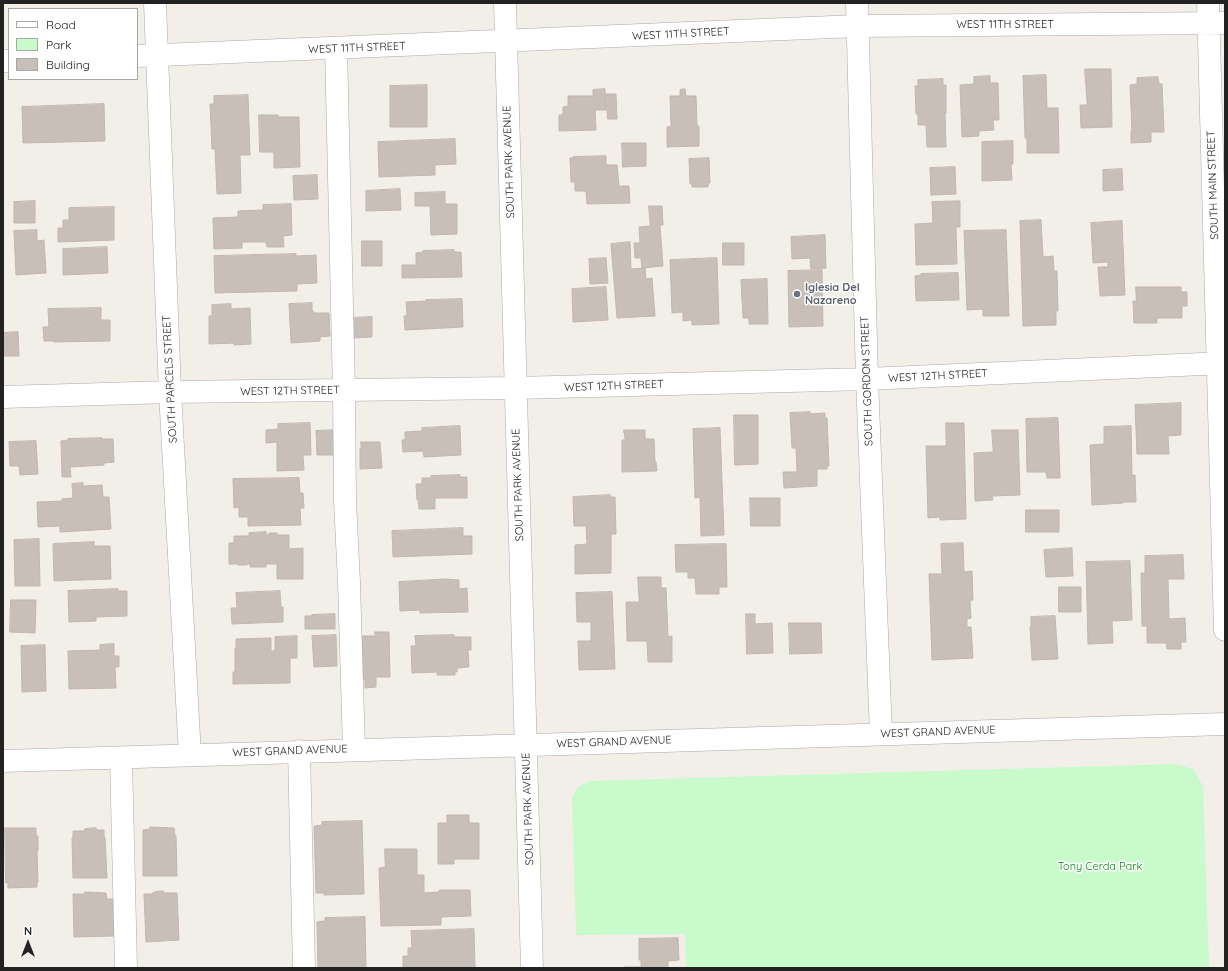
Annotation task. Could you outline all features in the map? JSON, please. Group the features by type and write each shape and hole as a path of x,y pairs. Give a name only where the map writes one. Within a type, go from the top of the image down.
{"street":[{"name":"SOUTH PARCELS STREET","path":"155,3 147,56 170,392 190,755"},
{"name":"SOUTH PARK AVENUE","path":"505,3 532,968"},
{"name":"SOUTH GORDON STREET","path":"857,3 867,379 881,734"},
{"name":"WEST 11TH STREET","path":"147,56 858,26 1214,16"},
{"name":"SOUTH MAIN STREET","path":"1214,16 1222,363 1225,630"},
{"path":"336,48 344,390 345,501 354,749"},
{"name":"WEST 12TH STREET","path":"3,397 170,392 516,388 867,379 1222,363"},
{"name":"WEST GRAND AVENUE","path":"3,761 354,749 1225,724"},
{"path":"299,751 304,968"},
{"path":"122,758 126,968"}],"green space":[{"name":"Tony Cerda Park","path":"1175,764 1193,769 1203,786 1209,968 686,968 685,934 576,935 572,797 578,787 589,781"}],"building":[{"path":"1085,69 1111,69 1112,127 1081,128 1080,105 1087,105"},
{"path":"1046,75 1047,108 1058,108 1059,153 1027,153 1027,138 1025,138 1023,76"},
{"path":"990,76 990,83 998,83 999,120 993,120 994,130 979,131 979,136 962,137 960,85 974,84 974,77"},
{"path":"1158,77 1159,84 1162,84 1164,132 1151,132 1151,142 1131,143 1132,131 1130,85 1137,84 1137,78"},
{"path":"943,79 943,85 946,85 946,147 927,147 926,125 918,125 915,86 918,86 918,80"},
{"path":"427,85 427,127 390,127 390,86"},
{"path":"605,89 606,110 595,110 596,130 559,131 559,115 563,115 563,107 568,106 568,96 593,96 593,90"},
{"path":"685,89 686,96 696,96 699,146 667,147 667,127 671,126 670,96 680,96 680,90"},
{"path":"606,94 616,94 617,119 608,119"},
{"path":"248,95 250,155 240,155 241,193 217,194 215,149 212,149 210,104 214,104 214,96"},
{"path":"104,104 105,141 23,143 22,107"},
{"path":"259,115 299,117 300,167 274,168 274,152 260,152"},
{"path":"455,139 456,164 435,165 435,175 379,177 378,142"},
{"path":"1013,141 1013,164 1011,164 1012,180 982,181 982,142"},
{"path":"622,143 646,143 646,166 623,167"},
{"path":"606,156 606,165 617,165 619,186 629,186 630,203 587,204 586,191 575,191 575,182 571,182 570,158"},
{"path":"709,158 710,183 708,183 708,187 692,187 692,184 690,184 689,159"},
{"path":"955,167 956,194 931,195 930,168"},
{"path":"1122,169 1123,190 1103,191 1103,170"},
{"path":"317,175 318,199 294,200 293,176"},
{"path":"400,189 401,210 366,211 366,191"},
{"path":"445,192 445,204 457,204 457,234 431,235 430,206 415,206 415,193"},
{"path":"35,201 35,223 14,223 14,202"},
{"path":"960,201 960,227 956,227 957,264 916,265 915,224 933,223 932,202"},
{"path":"291,204 292,235 283,236 284,247 267,247 266,242 242,242 242,248 214,249 213,218 238,217 238,211 263,210 263,205"},
{"path":"649,206 662,206 663,225 660,225 663,266 642,268 641,258 635,258 634,243 640,243 639,227 650,226"},
{"path":"114,207 114,240 58,242 58,228 63,228 63,220 69,220 69,208"},
{"path":"1041,220 1043,257 1053,256 1054,271 1057,271 1058,311 1056,311 1056,325 1023,326 1020,221"},
{"path":"1122,221 1125,295 1100,296 1098,267 1108,267 1108,262 1093,263 1091,223"},
{"path":"37,230 37,241 44,240 46,273 16,275 14,231"},
{"path":"1006,230 1009,316 983,316 983,309 967,310 964,231"},
{"path":"825,235 826,268 811,269 810,258 792,259 791,237"},
{"path":"362,241 382,241 382,266 362,266"},
{"path":"630,242 631,269 645,268 646,279 652,278 655,316 617,318 611,244"},
{"path":"723,243 744,243 744,265 723,265"},
{"path":"107,247 108,273 63,275 63,249"},
{"path":"454,250 454,252 461,252 462,277 402,278 402,265 416,265 416,253 423,251"},
{"path":"296,254 296,256 316,255 317,283 297,284 297,291 215,293 214,256"},
{"path":"606,258 608,283 590,284 589,259"},
{"path":"717,258 719,324 692,325 692,320 683,321 683,312 672,313 670,260"},
{"path":"822,270 823,326 789,327 788,271"},
{"path":"958,273 959,300 916,301 915,276 921,274"},
{"path":"767,279 768,324 749,324 749,318 743,318 741,280"},
{"path":"606,287 608,320 573,322 572,289"},
{"path":"1136,287 1181,287 1181,292 1187,292 1187,306 1182,306 1182,318 1157,318 1157,323 1134,323 1133,301 1136,301"},
{"path":"462,299 463,327 405,330 404,316 407,316 406,302"},
{"path":"312,303 312,311 314,313 329,313 330,336 320,337 320,341 291,343 289,304"},
{"path":"231,304 231,309 250,308 251,344 209,344 209,316 212,316 212,305"},
{"path":"101,308 101,320 110,320 110,341 44,341 43,327 49,327 48,309"},
{"path":"372,317 372,337 352,338 352,318"},
{"path":"18,332 19,356 3,356 3,333"},
{"path":"1181,403 1181,435 1168,436 1169,454 1137,454 1135,405"},
{"path":"810,412 810,414 825,413 825,418 827,418 829,466 827,466 827,469 817,469 817,486 784,488 783,472 797,472 796,448 792,448 790,413"},
{"path":"734,415 758,415 758,464 735,465"},
{"path":"1058,418 1060,478 1047,478 1046,472 1027,472 1026,419"},
{"path":"310,423 311,455 303,455 304,470 277,471 277,442 266,443 266,430 278,429 278,424"},
{"path":"946,423 964,423 966,519 940,520 940,517 928,518 926,446 946,446"},
{"path":"460,426 461,455 424,457 423,451 403,452 402,440 405,440 405,432 422,431 422,428"},
{"path":"1131,426 1132,475 1135,475 1136,502 1092,505 1090,445 1104,444 1104,427"},
{"path":"720,428 724,535 701,536 700,497 695,498 693,429"},
{"path":"337,430 337,455 317,455 316,431"},
{"path":"624,430 645,430 645,439 654,439 657,471 622,472 622,440 625,440"},
{"path":"992,430 1018,430 1020,495 992,496 993,500 975,501 974,453 993,452"},
{"path":"68,439 113,439 114,462 104,463 104,465 70,467 71,477 62,477 61,441"},
{"path":"36,441 38,474 20,475 19,466 10,466 9,442"},
{"path":"361,442 380,442 382,468 360,469"},
{"path":"460,475 460,477 467,477 467,498 435,498 435,509 419,509 416,484 422,484 422,478 431,478 431,476"},
{"path":"299,478 300,493 303,493 304,508 300,508 301,525 248,526 248,517 239,517 239,507 234,508 233,479"},
{"path":"83,483 83,486 102,485 103,497 109,497 111,529 60,532 60,526 38,527 37,502 62,501 62,499 73,498 72,484"},
{"path":"610,495 610,497 615,497 616,534 611,534 611,573 575,574 575,545 587,544 586,526 574,526 573,497"},
{"path":"750,498 780,498 780,526 751,526"},
{"path":"1026,510 1059,510 1059,532 1026,532"},
{"path":"463,528 463,536 472,536 472,554 393,557 392,531"},
{"path":"266,532 266,535 269,535 269,533 277,533 277,535 289,535 289,549 303,548 303,579 277,579 277,564 266,564 266,567 250,567 250,564 229,564 229,543 234,543 234,536 249,536 249,533"},
{"path":"39,539 40,586 15,586 14,540"},
{"path":"94,542 94,546 110,546 111,579 54,581 53,544"},
{"path":"963,543 964,572 972,571 973,600 970,600 971,618 967,619 967,627 971,627 973,658 932,660 929,574 942,574 941,544"},
{"path":"726,544 727,587 719,587 719,594 696,594 695,578 688,578 688,572 676,572 675,545"},
{"path":"1072,548 1073,576 1046,577 1044,550"},
{"path":"1183,555 1184,579 1168,579 1169,619 1185,618 1186,642 1181,642 1181,649 1167,649 1166,643 1147,643 1147,626 1142,626 1141,573 1145,573 1145,556"},
{"path":"1130,561 1132,620 1112,621 1113,643 1088,644 1086,562"},
{"path":"638,577 661,577 661,588 666,588 668,637 672,636 672,662 648,662 647,641 627,641 626,602 639,602"},
{"path":"445,579 459,580 459,589 467,588 468,612 420,613 420,610 400,611 399,582"},
{"path":"1059,587 1081,587 1081,612 1059,612"},
{"path":"118,589 118,591 127,591 127,616 96,617 96,621 69,622 68,591"},
{"path":"280,591 281,607 283,607 283,622 232,624 231,608 237,608 236,593"},
{"path":"612,592 615,669 579,670 578,641 591,641 591,622 577,622 576,593"},
{"path":"11,600 36,600 35,633 10,632"},
{"path":"335,614 335,629 305,629 305,616"},
{"path":"746,614 755,614 755,624 772,623 773,653 747,654"},
{"path":"1055,616 1058,659 1032,660 1030,627 1031,617"},
{"path":"789,623 821,623 822,653 790,654"},
{"path":"375,632 389,632 390,677 376,677 376,687 365,688 365,679 361,679 360,636 375,636"},
{"path":"336,635 337,666 314,667 312,636"},
{"path":"454,635 455,637 471,637 471,650 468,650 469,667 457,668 455,675 437,675 437,672 412,673 411,646 416,646 415,636"},
{"path":"297,636 297,658 290,658 290,683 233,684 236,639 271,638 271,651 275,651 275,637"},
{"path":"114,644 114,656 119,656 119,667 115,667 116,688 69,689 68,651 100,650 100,645"},
{"path":"45,645 46,691 22,692 21,646"},
{"path":"447,815 469,815 469,823 479,823 479,859 454,859 454,864 438,864 438,823 447,823"},
{"path":"362,821 364,894 324,895 324,893 316,893 314,826 322,825 322,822"},
{"path":"150,827 174,828 176,836 177,876 143,876 143,830 150,829"},
{"path":"5,828 36,828 36,836 38,836 37,887 8,888 8,883 6,883"},
{"path":"96,828 97,830 104,830 107,878 73,878 73,831 84,831 85,829"},
{"path":"385,849 417,849 417,875 424,875 424,893 439,892 439,890 470,890 471,916 441,917 441,925 381,926 379,868 385,867"},
{"path":"163,891 165,893 177,893 179,940 146,942 144,894"},
{"path":"85,892 106,893 107,899 113,899 114,936 74,937 73,894 85,894"},
{"path":"365,917 366,968 318,968 317,922 325,921 325,918"},
{"path":"474,929 475,968 403,968 403,956 408,956 408,948 412,948 411,931"},
{"path":"678,938 679,960 668,961 668,968 624,968 641,967 641,960 639,960 639,939"}],"place":[{"name":"Iglesia Del Nazareno","path":"797,294"}]}
